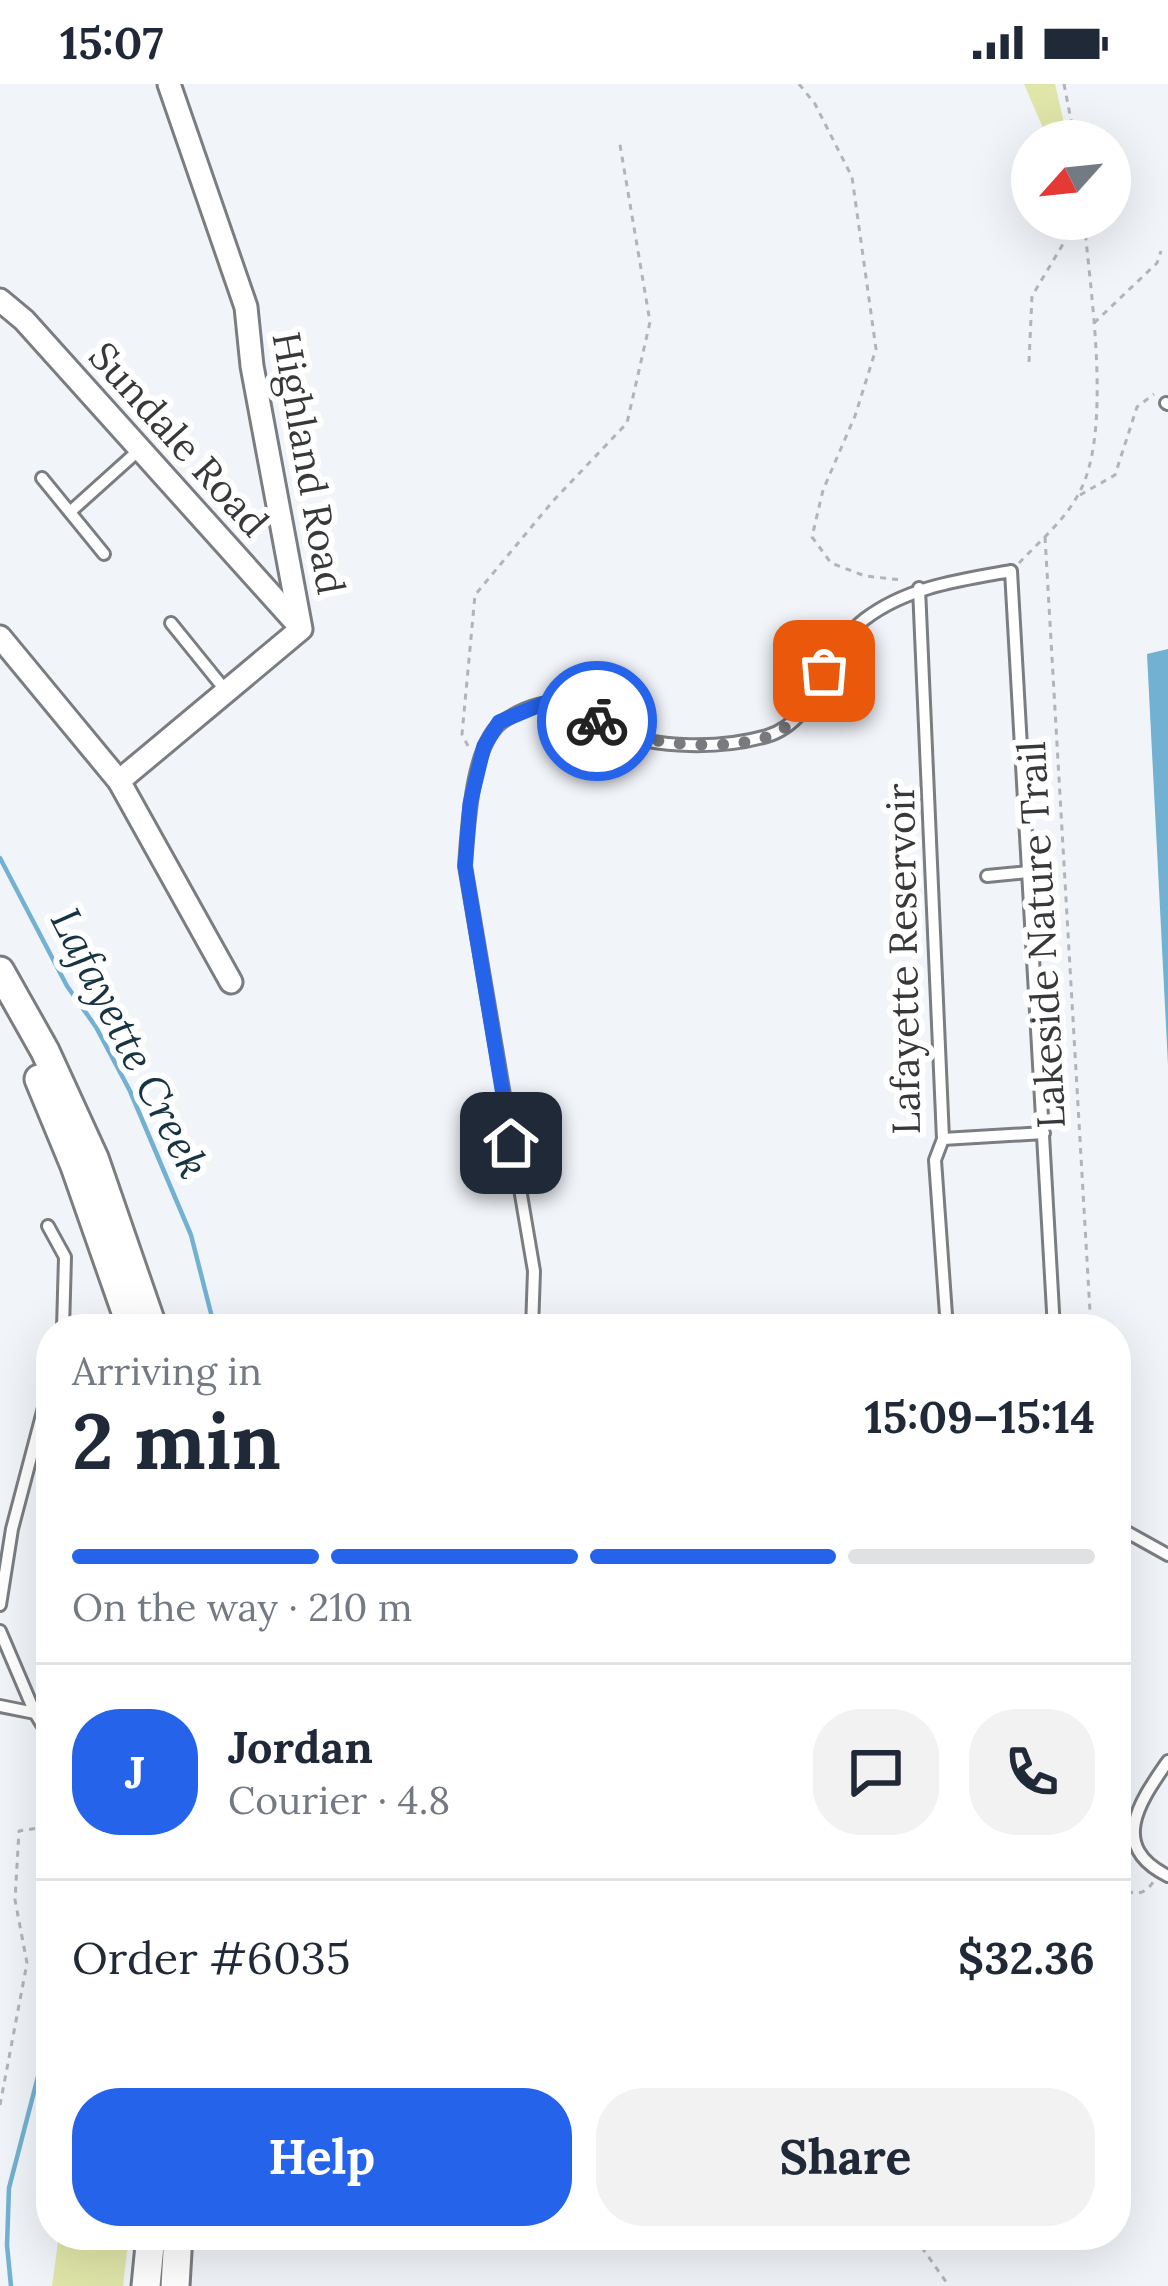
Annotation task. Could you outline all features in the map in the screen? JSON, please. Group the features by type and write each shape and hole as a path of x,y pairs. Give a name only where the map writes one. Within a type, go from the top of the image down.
{"main road":[{"path":"0,971 45,1051 94,1158 148,1314"},
{"path":"0,1007 32,1064 76,1166 127,1314"},
{"path":"146,2286 150,2250"},
{"path":"175,2286 177,2250"}],"street":[{"name":"Highland Road","path":"118,782 301,628 252,367 246,308 169,84"},
{"name":"Sundale Road","path":"4,311 140,449 301,628"},
{"path":"0,637 118,782 231,982"}],"lane":[{"path":"70,512 140,449"},
{"path":"42,478 104,554"},
{"path":"533,1314 534,1271 465,866 470,804 484,746 499,722 547,702 574,705 612,730 655,740 722,744 772,734 811,704 843,642 864,620 920,588 1011,572 1053,1314"},
{"name":"Lafayette Reservoir","path":"920,588 943,1139 935,1160 945,1314"},
{"path":"171,623 226,691"},
{"path":"987,876 1028,872"},
{"path":"943,1139 1045,1133"},
{"path":"48,1226 64,1257 63,1314"},
{"path":"0,1605 12,1529 36,1438"},
{"path":"1131,1534 1168,1555"},
{"path":"0,1630 35,1713"},
{"path":"0,1706 35,1713"},
{"path":"1167,1876 1154,1869 1138,1849 1134,1826 1140,1800 1168,1761"}],"path":[{"path":"799,84 815,104 852,177 876,349 855,416 823,490 812,537 831,563 865,576 905,581"},
{"path":"1064,84 1071,120"},
{"path":"479,770 462,734 476,595 553,501 627,423 650,322 619,139"},
{"path":"1029,362 1032,296 1068,240"},
{"path":"1011,572 1078,496 1090,467 1096,434 1093,324 1083,240"},
{"path":"1093,324 1157,263 1161,251"},
{"path":"1078,496 1115,475 1124,440 1143,399 1156,392 1167,404"},
{"name":"Lakeside Nature Trail","path":"1045,537 1089,1314"},
{"path":"0,2105 27,1963 15,1900 19,1832 36,1829"},
{"path":"1131,1893 1137,1895 1167,1876"},
{"path":"924,2250 949,2286"}],"green space":[{"path":"1024,84 1055,84 1063,120 1040,120"},
{"path":"57,2250 127,2250 123,2286 52,2286"}],"water":[{"path":"1168,649 1168,1065 1147,654"}],"waterway":[{"name":"Lafayette Creek","path":"0,858 67,986 96,1027 130,1091 191,1235 211,1314"},
{"name":"Lafayette Creek","path":"11,2286 9,2188 36,2084"}],"way so far":[{"path":"597,721 612,730 655,740 722,744 772,734 811,704 824,671"}],"route":[{"path":"511,1143 465,866 470,804 484,746 499,722 547,702 574,705 597,721"}]}
